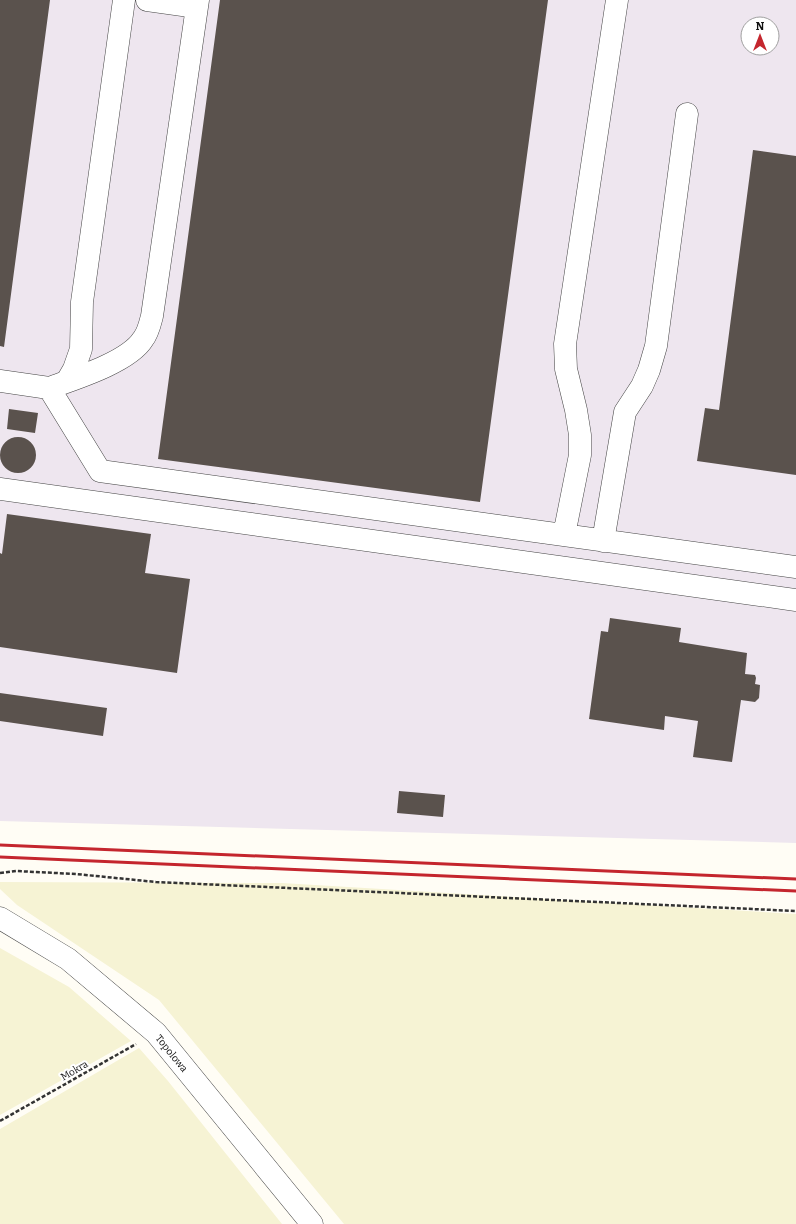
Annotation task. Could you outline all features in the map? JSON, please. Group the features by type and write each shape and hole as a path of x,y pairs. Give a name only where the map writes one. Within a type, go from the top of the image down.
{"street":[{"path":"58,385 74,369 81,349 82,302 124,0"},
{"path":"0,381 58,385 99,369 127,355 143,340 152,316 197,3 147,0"},
{"path":"564,535 580,455 580,435 576,410 566,369 565,344 617,0"},
{"path":"603,541 625,412 642,386 650,370 656,346 687,114"},
{"path":"58,385 100,471 796,567"},
{"path":"0,489 796,600"},
{"name":"Topolowa","path":"0,918 68,959 156,1033 312,1224"}],"path":[{"path":"0,873 16,871 76,874 156,882 796,911"},
{"name":"Mokra","path":"0,1121 156,1033"}],"shaded area":[{"path":"0,0 796,0 796,843 0,821"},
{"path":"0,882 282,883 796,914 796,1224 344,1224 159,1000 17,905 0,889"},
{"path":"0,948 69,987 131,1041 0,1115"},
{"path":"139,1048 168,1081 282,1224 0,1224 0,1129"}],"building":[{"path":"0,0 50,0 4,347 0,346"},
{"path":"220,0 548,0 480,502 158,459"},
{"path":"753,150 796,156 796,475 697,461 705,408 719,410"},
{"path":"9,409 38,413 35,433 7,429"},
{"path":"22,437 31,442 35,448 35,462 31,468 22,473 14,473 5,468 1,462 0,451 5,442 11,438"},
{"path":"7,514 151,534 145,573 190,579 177,673 0,647 0,553 2,554"},
{"path":"610,618 681,628 679,642 747,653 745,674 755,675 755,684 760,685 759,698 755,702 741,700 732,762 693,757 698,721 665,716 664,730 589,719 601,631 608,632"},
{"path":"0,693 107,708 103,736 0,721"},
{"path":"399,791 445,795 443,817 397,813"}],"railway":[{"path":"0,845 796,879"},
{"path":"0,857 796,891"}]}
